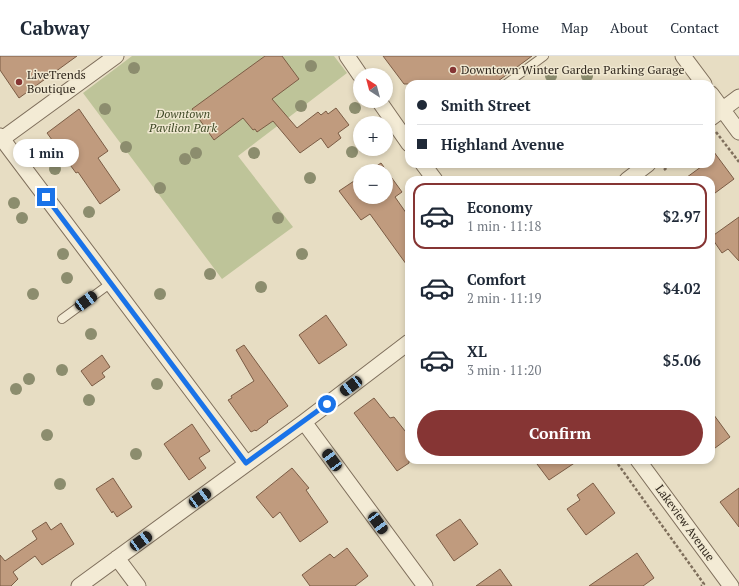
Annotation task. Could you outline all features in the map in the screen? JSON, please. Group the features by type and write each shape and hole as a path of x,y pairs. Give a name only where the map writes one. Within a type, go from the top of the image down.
{"street":[{"path":"116,56 1,137 246,463"},
{"path":"346,56 355,68"},
{"path":"683,56 701,80"},
{"path":"739,97 716,119 739,132"},
{"path":"383,108 405,138"},
{"path":"632,176 643,168"},
{"path":"80,586 304,422 405,345"},
{"path":"304,422 425,586"},
{"name":"Lakeview Avenue","path":"641,464 731,586"},
{"path":"118,558 138,586"}],"lane":[{"path":"511,80 544,56"},
{"path":"62,319 111,283"}],"path":[{"path":"716,119 739,162"},
{"path":"618,464 684,553 704,584 701,586"}],"green space":[{"name":"Downtown Pavilion Park","path":"132,56 334,56 347,73 238,156 293,227 222,279 83,93"}],"building":[{"path":"0,56 77,56 19,98 0,70"},
{"path":"265,56 282,56 299,79 272,99 297,128 318,112 321,115 326,111 328,114 336,108 349,125 338,133 341,138 328,148 321,138 300,153 273,121 257,132 255,129 253,130 243,118 214,140 192,109"},
{"name":"Downtown Winter Garden Parking Garage","path":"383,56 532,56 499,80 405,80 405,84"},
{"path":"79,109 108,151 98,158 120,190 100,204 78,172 76,173 47,133"},
{"path":"715,153 734,179 715,193 715,176 688,176 700,168 715,168"},
{"path":"393,180 402,192 395,197 405,211 405,262 370,214 361,220 339,191 353,182 353,204 393,204"},
{"path":"739,217 739,261 728,249 722,253 715,243 715,234"},
{"path":"326,315 347,345 319,364 299,335"},
{"path":"244,345 288,406 256,431 251,432 228,400 232,398 231,396 254,381 236,350"},
{"path":"102,355 110,367 102,373 105,377 92,386 81,371"},
{"path":"374,398 390,418 394,417 405,431 405,464 408,464 397,471 354,413"},
{"path":"715,416 730,437 715,448"},
{"path":"192,424 210,451 199,458 206,468 189,480 164,444"},
{"path":"537,464 573,464 549,480"},
{"path":"292,468 309,488 306,490 328,522 300,542 280,512 273,518 256,497"},
{"path":"113,478 132,507 117,517 113,511 112,513 96,489"},
{"path":"593,483 615,513 586,535 567,509 580,500 577,495"},
{"path":"739,488 739,527 720,502"},
{"path":"460,519 478,544 454,561 436,535"},
{"path":"46,522 51,530 61,523 74,544 42,565 35,556 13,572 18,579 11,586 0,586 0,555 5,561 37,539 32,531"},
{"path":"347,548 368,576 355,586 310,586 302,575 330,554 334,558"},
{"path":"637,553 654,578 643,586 589,586"},
{"path":"500,569 512,586 476,586"}],"place":[{"name":"Downtown Winter Garden Parking Garage","path":"453,70"},
{"name":"LiveTrends Boutique","path":"19,82"}],"route":[{"path":"46,197 246,463 327,404"}]}
